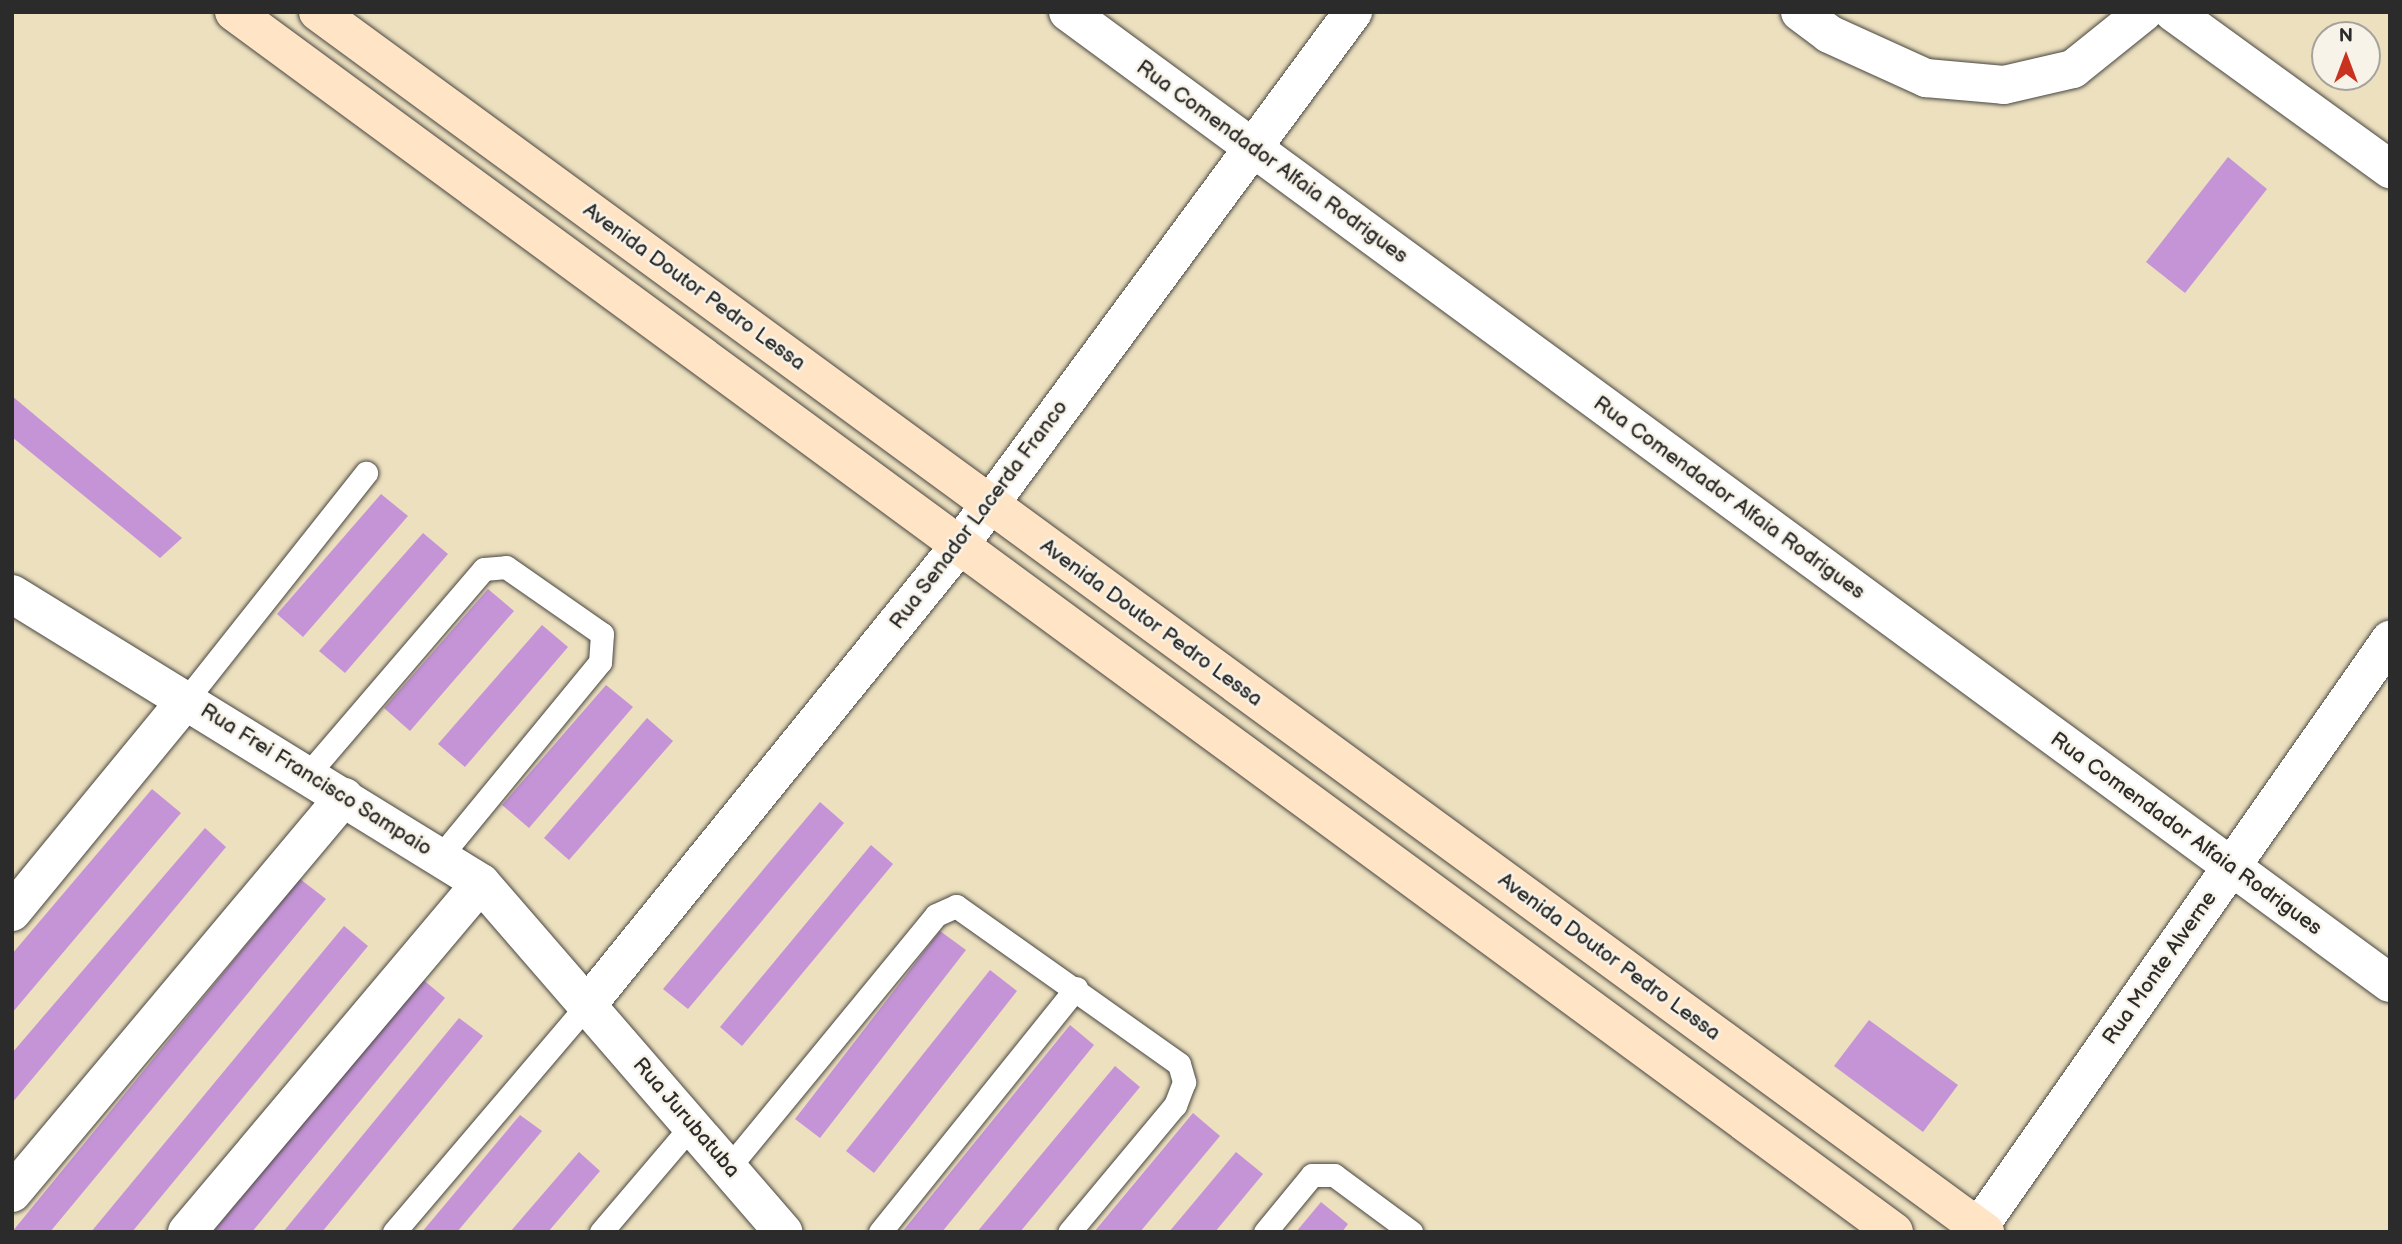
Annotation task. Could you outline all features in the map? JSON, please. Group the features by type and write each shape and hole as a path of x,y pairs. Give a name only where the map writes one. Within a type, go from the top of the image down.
{"main road":[{"path":"234,12 1894,1232"},
{"name":"Avenida Doutor Pedro Lessa","path":"318,12 1982,1230"}],"street":[{"name":"Rua Comendador Alfaia Rodrigues","path":"1068,12 2390,983"},
{"name":"Rua Senador Lacerda Franco","path":"589,1004 959,546 1353,12"},
{"path":"1800,12 1829,34 1926,78 2004,85 2073,69 2144,12"},
{"path":"2173,12 2390,169"},
{"name":"Rua Frei Francisco Sampaio","path":"12,594 481,883 589,1004"},
{"name":"Rua Monte Alverne","path":"1982,1230 2390,640"},
{"path":"12,912 186,699"},
{"path":"12,1193 344,797"},
{"path":"187,1232 481,883"},
{"name":"Rua Jurubatuba","path":"589,1004 783,1232"}],"lane":[{"path":"186,699 366,473"},
{"path":"308,774 484,569 506,567 602,634 600,662 440,857"},
{"path":"729,1167 936,915 956,906 976,916 1179,1064 1184,1082 1175,1105 1069,1232"},
{"path":"880,1232 1076,988"},
{"path":"394,1232 589,1004"},
{"path":"601,1232 692,1125"},
{"path":"1265,1232 1312,1175 1334,1175 1411,1232"}],"building":[{"path":"2228,157 2267,189 2185,293 2146,262"},
{"path":"12,396 182,538 160,558 12,437"},
{"path":"381,494 408,516 303,637 277,614"},
{"path":"423,533 448,554 345,673 319,651"},
{"path":"488,589 514,611 410,731 384,708"},
{"path":"542,625 568,647 465,767 438,744"},
{"path":"606,685 633,707 529,828 502,805"},
{"path":"647,718 673,741 569,860 544,838"},
{"path":"152,789 181,813 12,1013 12,954"},
{"path":"820,802 844,823 688,1009 663,989"},
{"path":"205,828 226,847 12,1103 12,1053"},
{"path":"871,845 893,864 742,1046 720,1027"},
{"path":"300,879 326,899 50,1232 12,1232"},
{"path":"344,926 368,946 132,1232 91,1232"},
{"path":"940,931 966,950 820,1138 795,1119"},
{"path":"990,970 1017,991 874,1173 846,1151"},
{"path":"421,978 445,998 252,1232 213,1232"},
{"path":"459,1018 483,1036 322,1232 283,1232"},
{"path":"1869,1020 1958,1085 1923,1132 1834,1066"},
{"path":"1070,1025 1094,1045 942,1232 902,1232"},
{"path":"1115,1066 1140,1087 1020,1232 977,1232"},
{"path":"1193,1113 1220,1136 1140,1232 1094,1232"},
{"path":"520,1115 542,1131 457,1232 422,1232"},
{"path":"579,1152 600,1171 548,1232 510,1232"},
{"path":"1236,1152 1263,1174 1215,1232 1169,1232"},
{"path":"1321,1202 1348,1224 1342,1232 1296,1232"}]}
